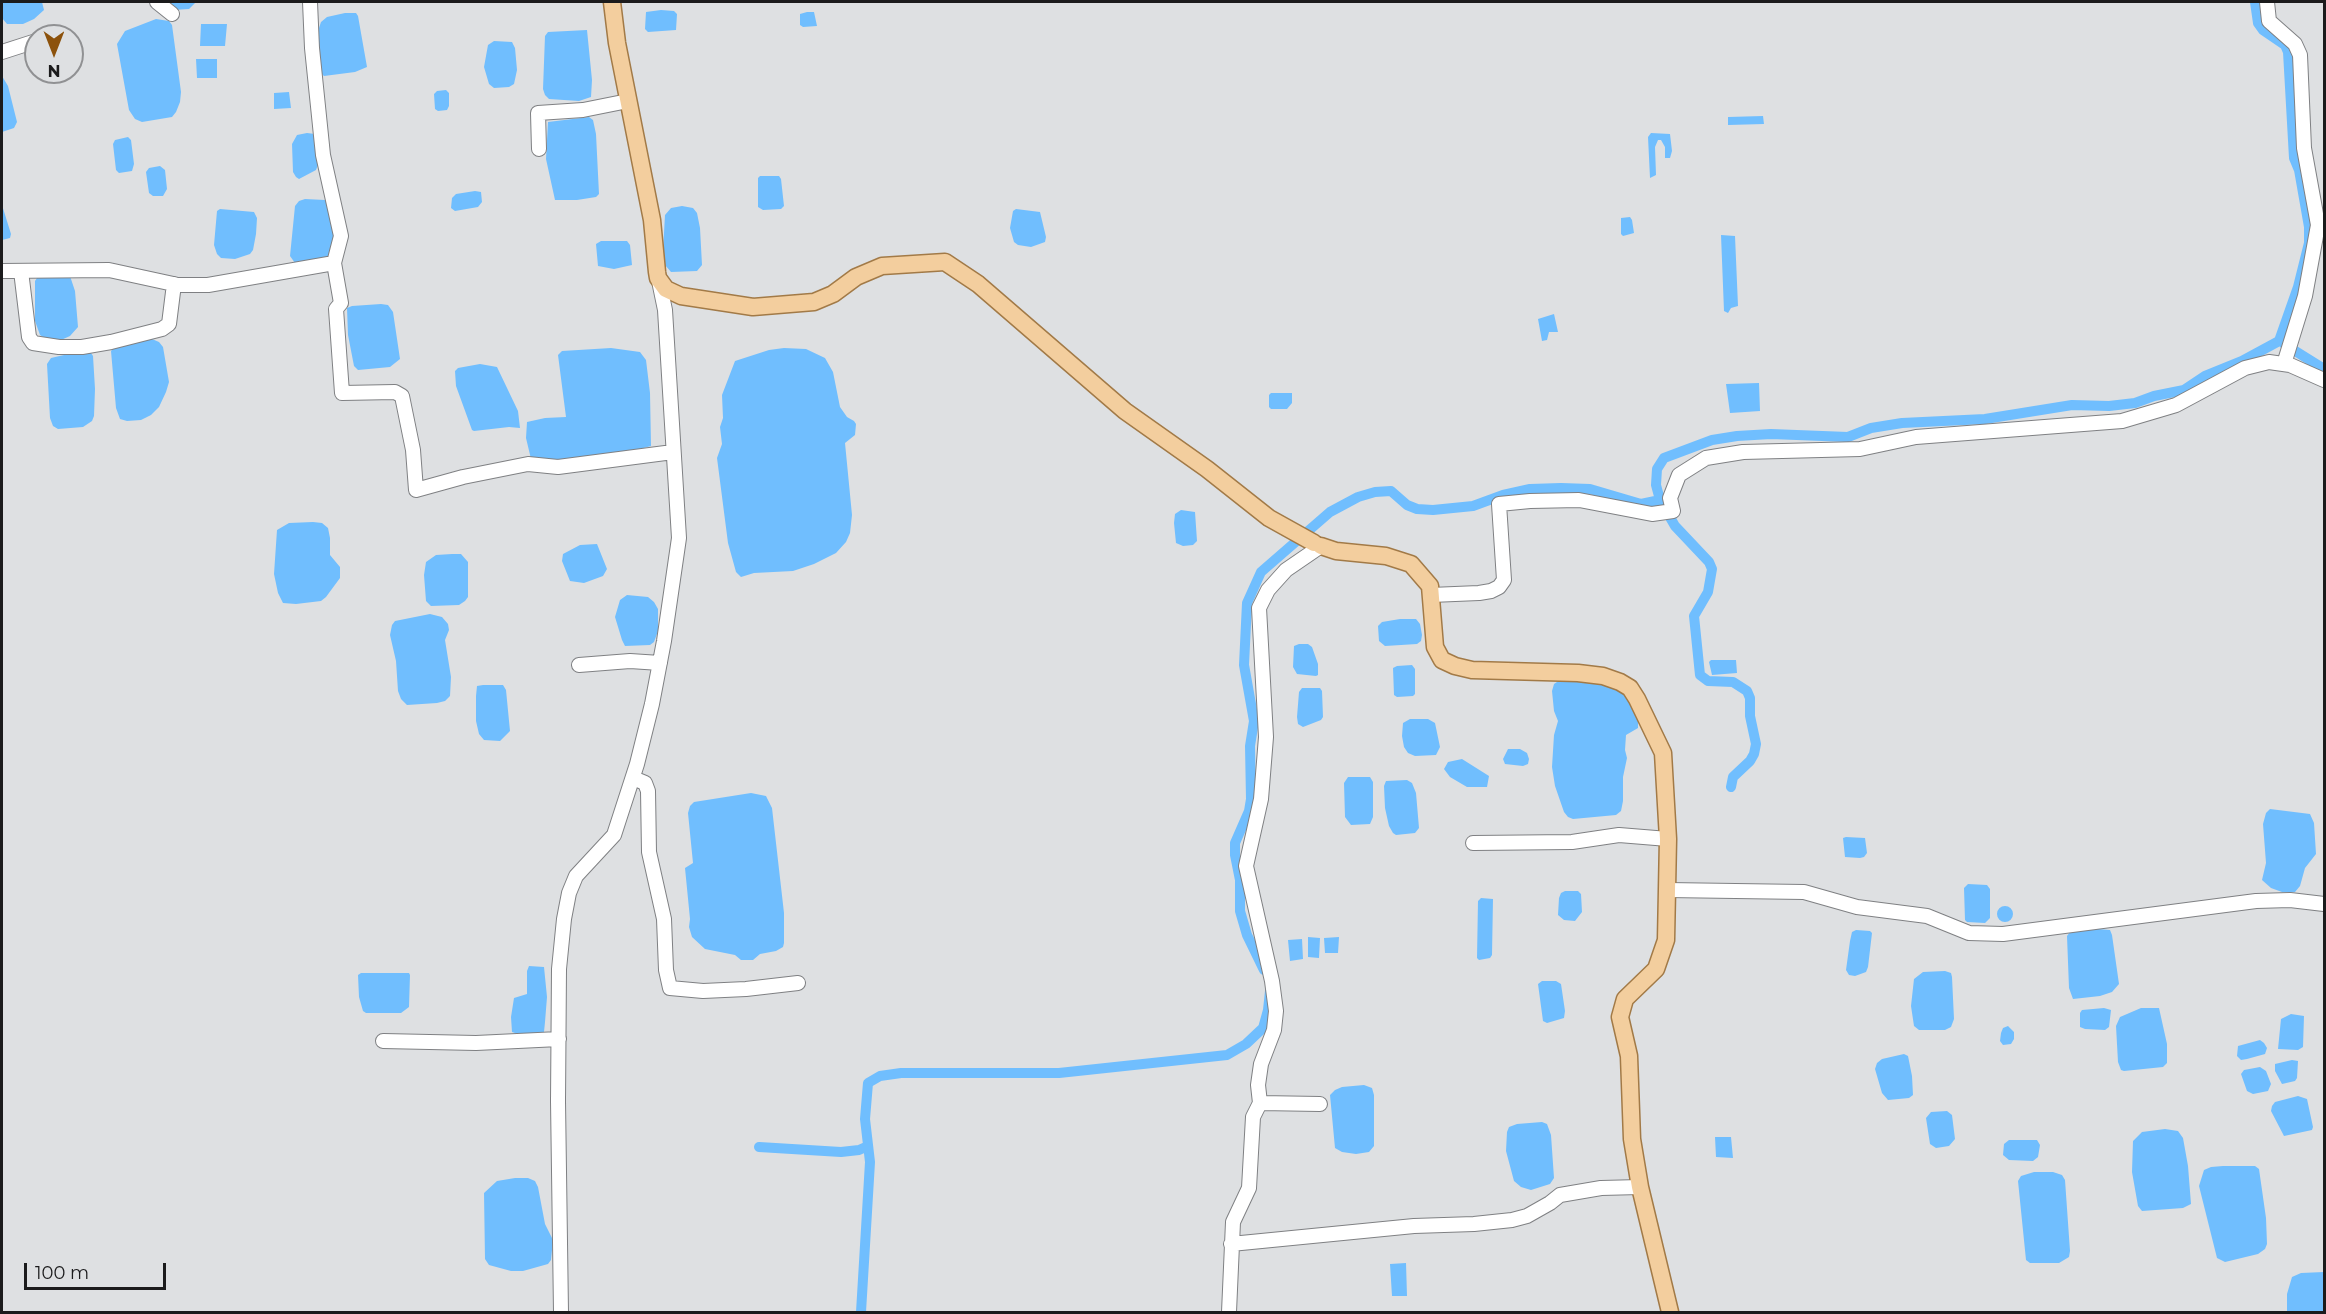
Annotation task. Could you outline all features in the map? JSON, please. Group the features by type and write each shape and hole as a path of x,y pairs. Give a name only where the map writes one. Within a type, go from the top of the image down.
{"main road":[{"path":"612,2 628,101 646,187 658,279 666,289 681,296 753,307 814,302 833,294 856,277 882,266 945,262 978,284 1131,416 1207,469 1253,506 1288,528 1336,551 1386,556 1411,564 1430,586 1435,647 1442,660 1472,670 1603,676 1630,688 1663,753 1668,839 1666,940 1661,957 1650,976 1625,999 1620,1017 1629,1056 1632,1139 1640,1187 1670,1312"}],"street":[{"path":"157,2 172,14"},
{"path":"310,2 312,48 323,155 341,236 334,263 341,303 336,309 342,393 395,392 402,396 413,450 416,490 463,477 528,464 558,467 674,452"},
{"path":"2266,2 2269,21 2295,44 2300,55 2304,148 2318,225 2305,296 2284,364"},
{"path":"2,52 24,45"},
{"path":"539,149 538,113 583,110 628,101"},
{"path":"2,271 109,270 174,284 208,285 334,263"},
{"path":"21,271 29,337 33,343 59,347 82,347 111,342 162,329 169,324 174,284"},
{"path":"561,1312 559,1039 561,940 569,893 580,870 614,836 633,778 660,663 679,538 665,310 658,279"},
{"path":"1431,595 1491,591 1499,587 1504,580 1499,504 1579,500 1652,514 1672,511 1670,498 1679,475 1706,458 1743,452 1860,448 1916,438 2122,422 2176,405 2245,368 2269,362 2284,364 2325,380"},
{"path":"1230,1312 1233,1222 1249,1188 1253,1117 1260,1103 1258,1085 1260,1064 1274,1030 1276,1011 1272,981 1246,866 1260,799 1266,737 1259,608 1268,590 1286,570 1318,544"},
{"path":"579,665 630,661 660,663"},
{"path":"633,778 645,783 648,791 649,852 664,919 666,970 670,988 703,992 798,982"},
{"path":"1473,843 1572,842 1619,835 1668,839"},
{"path":"1667,890 1804,892 1857,907 1927,916 1970,933 2002,934 2256,901 2290,900 2325,904"},
{"path":"383,1041 476,1043 559,1039"},
{"path":"1260,1103 1320,1104"},
{"path":"1231,1244 1414,1226 1512,1220 1527,1216 1560,1195 1601,1188 1640,1187"}],"water":[{"path":"2,2 42,2 44,10 34,19 23,24 7,24 2,18"},
{"path":"164,2 196,2 189,9 173,10"},
{"path":"674,11 677,14 676,30 648,32 645,29 646,12"},
{"path":"814,12 817,26 803,27 800,25 800,14"},
{"path":"356,13 358,16 367,67 355,72 324,76 321,73 318,50 321,22 327,17"},
{"path":"156,19 169,21 172,25 181,92 180,102 172,117 142,122 135,119 129,110 117,44 125,31"},
{"path":"201,24 227,24 225,46 200,46"},
{"path":"587,30 592,80 591,97 579,101 549,99 543,89 545,36 548,32"},
{"path":"494,41 512,42 515,48 517,70 514,84 509,87 494,88 489,84 484,67 488,45"},
{"path":"196,59 217,59 217,78 197,78"},
{"path":"2,76 8,86 17,122 14,128 2,132"},
{"path":"446,90 449,93 449,106 447,110 438,111 435,109 434,94 437,91"},
{"path":"289,92 291,108 274,109 274,93"},
{"path":"1763,116 1764,124 1728,125 1728,117"},
{"path":"589,117 593,120 596,134 599,194 596,197 577,200 555,200 546,159 548,122"},
{"path":"1651,133 1670,134 1672,151 1670,158 1665,158 1665,147 1661,140 1658,140 1655,147 1656,175 1650,178 1648,137"},
{"path":"315,134 318,165 316,170 299,179 293,172 292,144 297,135"},
{"path":"128,137 131,140 134,164 132,171 119,173 116,170 113,144 115,140"},
{"path":"160,166 165,170 167,189 163,196 153,196 149,193 146,172 149,168"},
{"path":"760,176 779,176 781,179 784,206 781,209 763,210 758,207 758,178"},
{"path":"481,192 482,202 478,207 455,211 451,208 452,198 456,194"},
{"path":"325,200 330,205 335,239 330,258 295,263 290,256 295,206 299,201"},
{"path":"2,205 11,234 10,238 2,240"},
{"path":"682,206 693,208 697,213 702,265 697,271 671,272 665,265 663,251 665,215 671,208"},
{"path":"220,209 254,212 257,218 256,234 250,254 235,259 221,258 217,254 214,245 217,211"},
{"path":"1016,209 1040,212 1046,237 1045,242 1031,247 1014,242 1010,228 1013,211"},
{"path":"1630,217 1634,233 1623,236 1621,218"},
{"path":"1721,235 1735,236 1738,306 1731,308 1728,313 1724,311"},
{"path":"601,241 627,241 630,245 632,265 614,269 598,266 596,244"},
{"path":"69,273 75,291 78,327 70,336 61,340 46,339 40,335 35,321 35,281 39,275"},
{"path":"388,305 393,312 400,359 390,367 358,370 354,366 348,335 347,308"},
{"path":"1554,314 1558,332 1549,332 1547,340 1542,341 1538,319"},
{"path":"152,339 163,347 169,382 166,392 159,407 151,415 141,420 120,419 116,408 111,351 115,347"},
{"path":"611,348 640,352 646,360 650,393 651,446 555,460 531,459 526,438 527,422 566,417 558,355 562,351"},
{"path":"806,349 825,358 833,372 840,407 856,424 855,435 845,443 852,515 850,533 846,542 836,553 814,564 793,571 754,573 741,577 736,572 728,543 717,458 722,444 720,427 723,418 722,395 735,361 769,350"},
{"path":"77,352 91,353 93,356 94,416 92,421 83,427 58,429 53,426 50,418 47,364 51,358"},
{"path":"480,364 497,367 518,411 520,428 472,430 456,386 455,371 458,368"},
{"path":"1759,383 1760,411 1730,413 1726,384"},
{"path":"1271,393 1292,393 1292,403 1287,409 1271,409 1269,395"},
{"path":"1181,510 1195,512 1197,541 1193,545 1183,546 1176,543 1175,514"},
{"path":"289,523 322,523 328,528 330,555 340,567 340,578 321,601 283,603 278,593 274,574 277,530"},
{"path":"597,544 607,569 603,576 584,583 570,581 562,561 563,554 580,545"},
{"path":"461,554 468,562 468,597 459,605 431,606 426,601 424,575 426,562 436,555"},
{"path":"627,595 648,597 658,609 658,631 654,642 650,645 625,646 622,640 615,617 620,600"},
{"path":"430,614 442,617 448,624 449,630 445,640 451,677 450,696 445,701 437,703 407,705 401,699 398,691 396,661 390,635 392,625 395,621"},
{"path":"1416,619 1420,624 1421,641 1417,644 1385,646 1379,641 1378,626 1382,622"},
{"path":"1308,644 1312,647 1318,664 1318,675 1297,674 1293,667 1294,646"},
{"path":"1711,660 1736,660 1737,673 1712,675 1709,662"},
{"path":"1412,665 1415,669 1415,694 1397,697 1394,695 1393,668"},
{"path":"1560,680 1597,680 1624,692 1638,719 1638,728 1626,735 1627,758 1623,777 1623,801 1621,811 1616,815 1573,819 1564,812 1555,786 1552,767 1554,735 1558,721 1554,711 1552,691 1554,684"},
{"path":"503,685 506,690 510,731 500,741 484,740 479,734 476,721 476,696 477,686"},
{"path":"1302,688 1320,688 1323,717 1303,727 1298,724 1297,717 1299,692"},
{"path":"1410,719 1428,719 1435,723 1440,747 1436,755 1415,756 1408,753 1402,736 1403,723"},
{"path":"1508,749 1520,749 1527,753 1528,764 1523,766 1505,764 1503,759"},
{"path":"1462,759 1489,776 1487,787 1467,787 1450,777 1444,769 1448,762"},
{"path":"1348,777 1370,777 1373,782 1373,817 1370,824 1351,825 1345,817 1344,783"},
{"path":"1407,780 1412,783 1416,793 1419,828 1415,833 1396,835 1389,826 1384,786 1386,781"},
{"path":"751,793 766,796 772,808 784,913 784,943 783,947 776,951 760,954 753,960 741,960 735,955 705,949 692,937 689,927 685,868 693,863 688,813 694,802"},
{"path":"2270,809 2310,814 2314,823 2316,854 2305,868 2300,886 2295,892 2282,892 2271,888 2262,880 2266,863 2263,824 2266,813"},
{"path":"1843,838 1865,838 1867,853 1864,857 1845,857"},
{"path":"1968,884 1987,885 1990,889 1990,918 1985,923 1965,920 1964,888"},
{"path":"1565,891 1578,891 1581,894 1582,912 1575,921 1564,920 1558,915 1559,898"},
{"path":"1481,898 1493,899 1492,955 1490,958 1479,960 1477,958 1478,901"},
{"path":"2002,906 2008,906 2013,914 2011,920 2002,922 1997,917 1997,911"},
{"path":"1856,930 1872,933 1868,967 1866,972 1855,976 1849,975 1846,970 1852,932"},
{"path":"2110,930 2112,935 2119,984 2112,992 2100,996 2073,999 2069,988 2067,936 2070,932"},
{"path":"1308,937 1320,938 1319,958 1308,957"},
{"path":"1339,937 1338,953 1325,953 1324,938"},
{"path":"1302,939 1303,959 1290,961 1288,940"},
{"path":"529,966 544,967 547,997 544,1032 521,1035 512,1032 511,1017 514,998 527,994"},
{"path":"1923,972 1951,973 1952,977 1954,1019 1951,1027 1945,1030 1919,1030 1914,1026 1911,1006 1914,979"},
{"path":"361,973 409,973 409,1007 401,1013 366,1013 363,1011 359,997 358,975"},
{"path":"1542,981 1556,981 1561,984 1564,1018 1547,1023 1543,1021 1538,984"},
{"path":"2104,1008 2111,1010 2109,1027 2105,1030 2080,1027 2082,1010"},
{"path":"2141,1008 2159,1008 2167,1044 2167,1063 2163,1067 2124,1071 2121,1070 2118,1062 2116,1026 2120,1017"},
{"path":"2291,1014 2304,1016 2303,1047 2298,1050 2278,1049 2281,1019"},
{"path":"2008,1026 2014,1032 2014,1039 2011,1044 2003,1045 2000,1041 2001,1033 2003,1028"},
{"path":"2260,1040 2267,1048 2265,1054 2241,1060 2237,1056 2238,1046"},
{"path":"1904,1054 1908,1056 1913,1095 1909,1098 1888,1100 1882,1093 1875,1069 1877,1063 1882,1059"},
{"path":"2298,1061 2297,1078 2295,1081 2282,1084 2275,1071 2275,1064"},
{"path":"2260,1067 2266,1071 2271,1084 2268,1091 2253,1094 2247,1091 2241,1074 2244,1070"},
{"path":"1364,1085 1372,1088 1374,1095 1374,1146 1369,1152 1356,1154 1342,1152 1335,1148 1330,1095 1342,1087"},
{"path":"2298,1096 2307,1099 2312,1130 2284,1136 2271,1111 2272,1106 2275,1102"},
{"path":"1947,1111 1952,1115 1955,1139 1949,1146 1936,1148 1930,1144 1926,1118 1931,1112"},
{"path":"1542,1122 1547,1124 1551,1135 1554,1178 1550,1184 1531,1190 1521,1187 1514,1181 1506,1151 1507,1132 1509,1127 1517,1124"},
{"path":"2165,1129 2178,1131 2183,1138 2191,1204 2183,1208 2142,1211 2138,1206 2132,1172 2133,1141 2142,1132"},
{"path":"1715,1137 1731,1137 1733,1158 1716,1157"},
{"path":"2009,1140 2037,1140 2040,1145 2038,1157 2033,1161 2009,1160 2003,1155 2004,1144"},
{"path":"2223,1166 2255,1166 2259,1169 2267,1244 2265,1249 2258,1254 2225,1262 2217,1258 2199,1186 2204,1170"},
{"path":"2034,1172 2053,1172 2062,1175 2065,1180 2070,1251 2069,1257 2059,1263 2030,1263 2026,1260 2018,1181 2021,1176"},
{"path":"528,1178 535,1181 545,1224 553,1240 551,1260 548,1264 523,1271 511,1271 489,1265 485,1259 484,1193 497,1181"},
{"path":"1406,1263 1407,1296 1392,1296 1390,1264"},
{"path":"2324,1272 2324,1312 2287,1312 2287,1294 2292,1277 2301,1273"}],"waterway":[{"path":"1731,787 1733,777 1754,754 1756,744 1750,716 1750,698 1747,691 1733,682 1708,681 1700,675 1694,616 1708,592 1712,569 1709,562 1675,526 1660,500 1656,485 1657,469 1664,458 1712,440 1737,436 1771,434 1848,437 1871,428 1902,423 1985,419 2072,405 2109,406 2135,403 2154,396 2184,390 2205,376 2242,361 2279,341 2298,287 2309,243 2309,227 2299,170 2294,158 2288,52 2285,45 2263,30 2258,23 2255,2"},
{"path":"2284,344 2324,369"},
{"path":"1264,970 1247,935 1240,911 1240,880 1235,855 1235,843 1249,811 1251,799 1250,746 1254,721 1244,665 1247,603 1261,572 1330,512 1358,497 1375,492 1391,491 1407,505 1417,509 1433,510 1473,506 1503,495 1530,489 1590,489 1641,504 1660,500"},
{"path":"861,1312 870,1162 865,1119 868,1083 880,1076 901,1073 1059,1073 1227,1055 1246,1044 1263,1028 1270,991"},
{"path":"759,1147 841,1152 859,1150 868,1146"}]}
